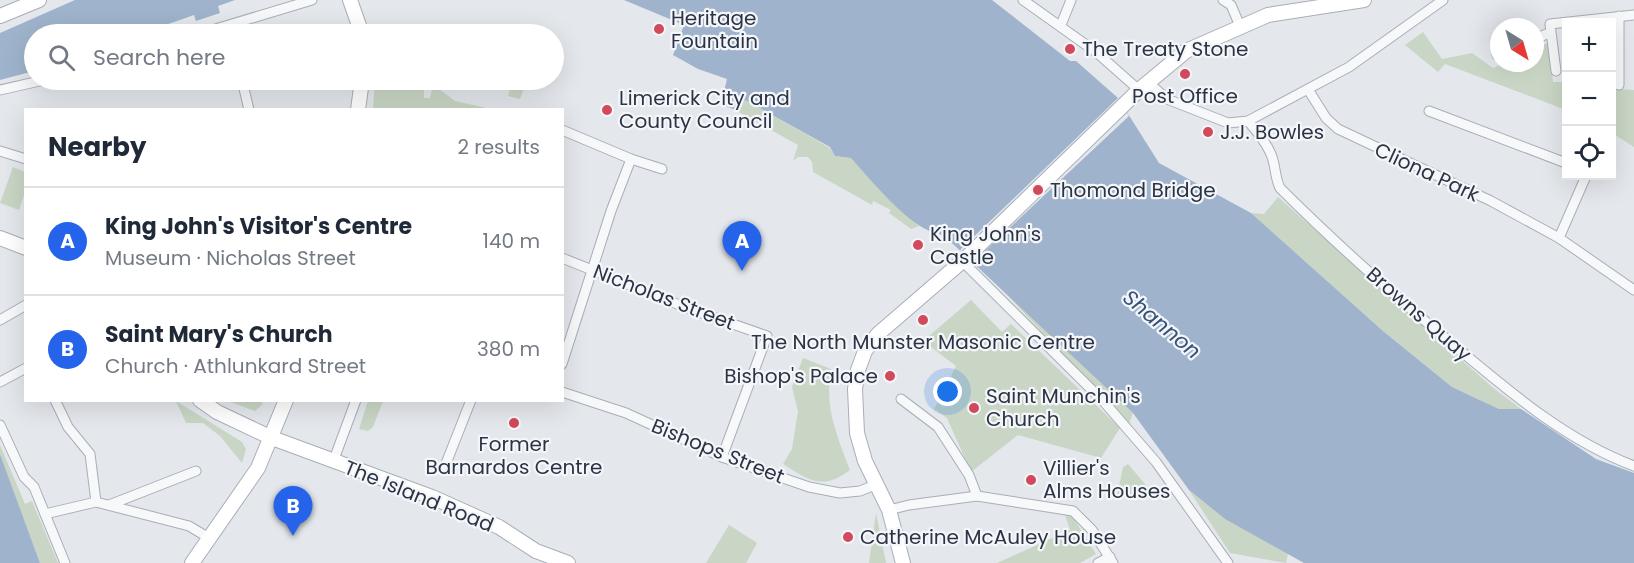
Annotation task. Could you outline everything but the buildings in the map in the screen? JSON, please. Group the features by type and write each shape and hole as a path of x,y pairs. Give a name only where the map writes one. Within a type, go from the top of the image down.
{"main road":[{"path":"0,16 39,0"},
{"path":"350,0 358,24"},
{"path":"903,563 889,510 875,485 857,433 855,388 865,351 878,334 964,259 1140,90 1186,51 1268,15 1364,0"},
{"path":"358,108 361,90"},
{"path":"0,238 24,247"},
{"name":"The Island Road","path":"203,402 217,412 272,438 432,496 499,527 536,551 560,562"},
{"path":"192,563 258,468 285,402"}],"street":[{"path":"246,24 312,0"},
{"path":"1023,0 1061,25 1140,90 1228,123 1248,121 1309,91 1349,67 1430,4 1443,0"},
{"path":"1061,25 1071,0"},
{"path":"1223,0 1231,5 1240,26"},
{"path":"1556,72 1555,49 1549,33 1550,24 1634,15"},
{"path":"1619,16 1619,85"},
{"path":"1544,35 1549,33"},
{"path":"0,90 24,85"},
{"path":"244,90 249,108"},
{"name":"Cliona Park","path":"1309,91 1326,118 1338,129 1491,201 1559,238 1634,290"},
{"path":"1430,111 1562,161"},
{"name":"Browns Quay","path":"1248,121 1270,152 1274,163 1273,174 1280,188 1405,304 1512,394 1549,421 1612,458 1634,466"},
{"path":"564,131 631,159 662,169"},
{"path":"0,151 24,158"},
{"path":"564,358 611,211 631,159"},
{"path":"1559,238 1584,180"},
{"name":"Nicholas Street","path":"564,259 767,336 722,458"},
{"path":"964,259 1078,375 1134,437 1181,495 1228,563"},
{"path":"0,320 24,306"},
{"path":"0,382 24,369"},
{"name":"Bishops Street","path":"564,393 626,413 722,458 809,487 830,491 860,491 875,485"},
{"path":"901,399 938,427 969,475 977,496"},
{"path":"56,402 68,428 90,454 96,501"},
{"path":"333,462 355,402"},
{"path":"445,466 470,402"},
{"path":"0,425 24,477 34,487 65,563"},
{"path":"109,505 196,471"},
{"path":"889,510 977,496 1073,511 1092,530 1111,560 1098,563"},
{"path":"45,514 96,501 189,526 209,538"}],"green space":[{"path":"1423,32 1442,59 1472,53 1490,66 1490,72 1544,72 1544,44 1549,45 1553,82 1562,82 1562,108 1445,64 1438,72 1405,45"},
{"path":"1616,89 1634,90 1634,147 1616,136"},
{"path":"374,90 424,90 424,98 430,98 432,90 440,90 455,101 486,108 373,108"},
{"path":"510,90 523,90 520,99 508,96"},
{"path":"745,100 830,148 835,156 851,158 919,226 911,229 889,213 891,210 873,201 872,205 813,172 812,162 808,157 798,157 793,161 798,145 735,110"},
{"path":"13,167 24,172 24,195 19,210 0,203"},
{"path":"1278,197 1492,387 1521,409 1499,409 1452,387 1383,331 1251,213 1264,214"},
{"path":"994,281 1133,413 1129,424 1128,424"},
{"path":"971,300 1002,332 1011,324 1120,428 1101,458 1018,435 971,472 947,418 934,409 956,366 923,341"},
{"path":"803,358 831,369 829,396 833,421 850,470 824,482 800,475 783,464 792,449 798,411 792,387"},
{"path":"176,402 242,442 246,449 242,463 220,436 203,423 186,423"},
{"path":"231,402 261,402 263,404 255,411"},
{"path":"368,402 383,402 373,427 368,431 359,429"},
{"path":"0,445 25,504 32,501 58,563 40,563 0,454"},
{"path":"1128,464 1150,490 1116,500 1123,467"},
{"path":"1189,490 1225,519 1288,553 1286,563 1230,553"},
{"path":"876,513 886,563 869,563"},
{"path":"1065,515 1072,516 1096,554 1080,563 997,563 1070,530"},
{"path":"729,525 757,543 746,563 706,563"}],"water":[{"path":"75,0 235,0 218,6 220,13 196,21 194,15 168,24 24,24 24,74 0,80 0,33"},
{"name":"Shannon","path":"624,0 992,0 1070,61 1076,61 1118,98 1159,163 1251,213 1383,331 1452,387 1499,409 1521,409 1596,459 1634,473 1634,563 1304,563 1225,519 1189,490 1133,413 953,244 937,232 924,228 901,212 851,158 835,156 830,147 745,100 735,110 721,104 727,79 698,69 673,55 684,25"},
{"path":"0,454 40,563 0,563"}],"pier":[{"name":"Thomond Bridge","path":"1118,98 1129,116 973,262 960,250"}],"place":[{"name":"Heritage Fountain","path":"659,29"},
{"name":"The Treaty Stone","path":"1070,49"},
{"name":"Post Office","path":"1185,74"},
{"name":"Limerick City and County Council","path":"607,110"},
{"name":"J.J. Bowles","path":"1208,132"},
{"name":"Thomond Bridge","path":"1038,190"},
{"name":"King John's Castle","path":"918,245"},
{"name":"King John's Visitor's Centre","path":"742,271"},
{"name":"The North Munster Masonic Centre","path":"923,320"},
{"name":"Bishop's Palace","path":"890,376"},
{"name":"Saint Munchin's Church","path":"974,408"},
{"name":"Former Barnardos Centre","path":"514,423"},
{"name":"Villier's Alms Houses","path":"1031,480"},
{"name":"Saint Mary's Church","path":"293,536"},
{"name":"Catherine McAuley House","path":"848,537"}]}
